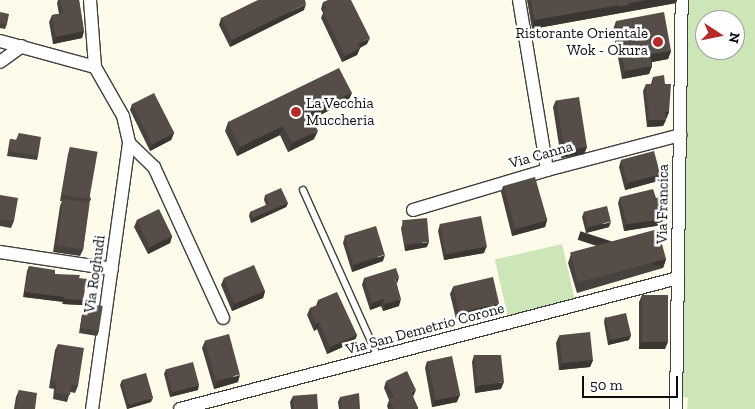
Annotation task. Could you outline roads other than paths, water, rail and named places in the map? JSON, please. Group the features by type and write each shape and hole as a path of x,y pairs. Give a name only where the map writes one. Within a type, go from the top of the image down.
{"street":[{"name":"Via Roghudi","path":"90,0 94,68 123,116 129,143 92,409"},
{"path":"519,0 548,170"},
{"name":"Via Francica","path":"676,409 682,0"},
{"path":"0,41 94,68"},
{"path":"0,62 22,46"},
{"name":"Via Canna","path":"412,210 548,170 680,135"},
{"path":"129,143 154,167 223,318"},
{"path":"0,252 112,269"},
{"name":"Via San Demetrio Corone","path":"180,409 678,278"}],"lane":[{"path":"303,190 379,358"}],"place":[{"name":"Ristorante Orientale Wok - Okura","path":"658,42"},
{"name":"La Vecchia Muccheria","path":"296,112"}]}
